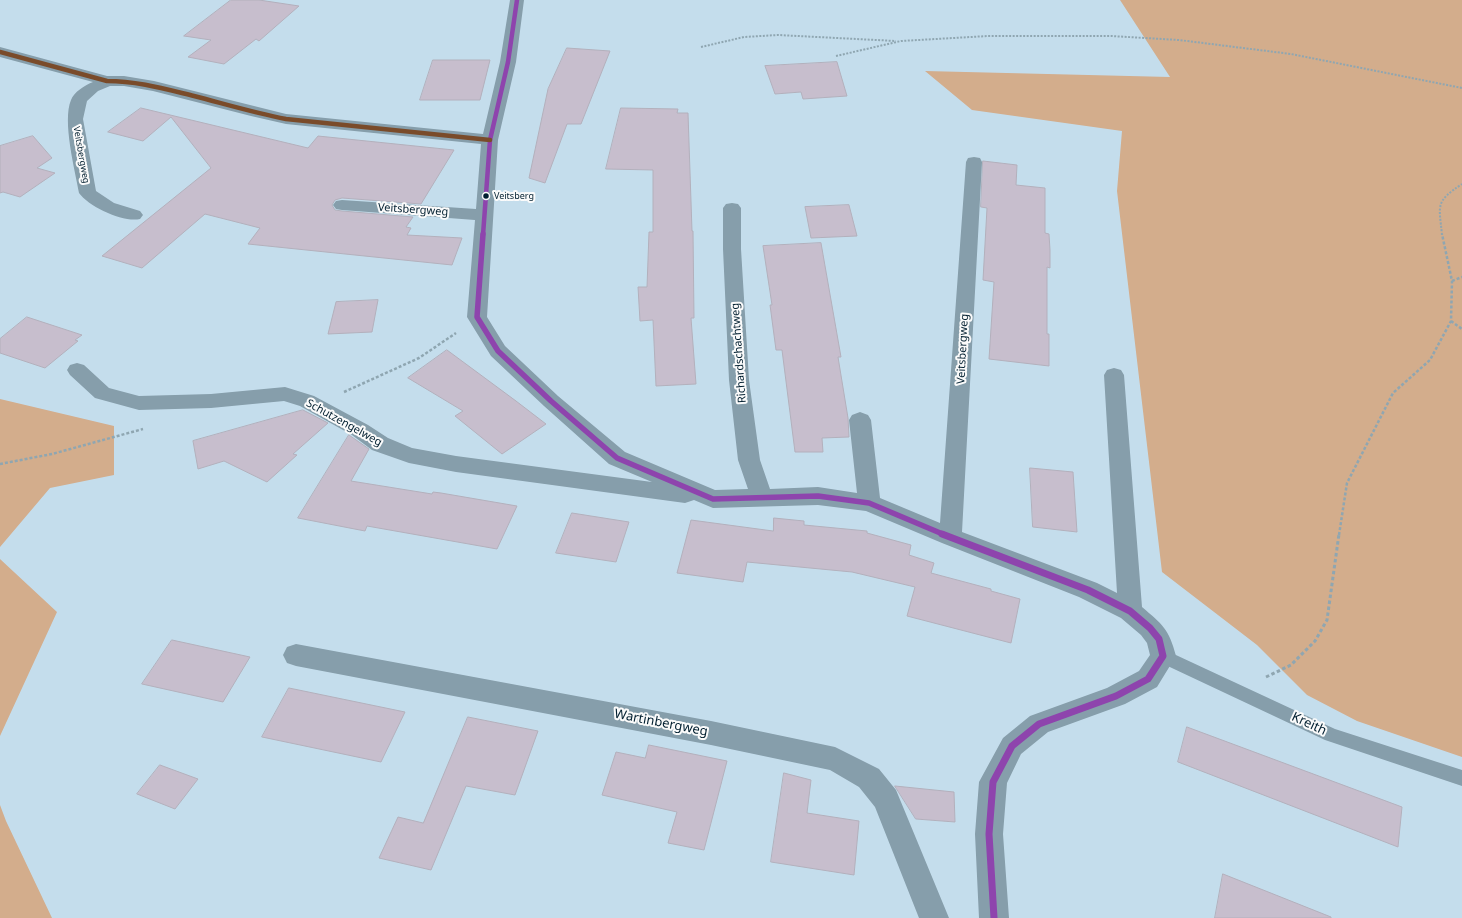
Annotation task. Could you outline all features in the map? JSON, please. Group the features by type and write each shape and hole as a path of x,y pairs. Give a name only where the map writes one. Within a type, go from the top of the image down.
{"street":[{"path":"517,0 508,62 490,140 477,317 498,351 551,401 617,458 714,499 761,496 818,496 869,503 950,537 1088,590 1130,611 1150,628 1159,639 1163,656 1148,679 1116,696 1039,724 1012,746 993,782 989,834 994,918"},
{"name":"Veitsbergweg","path":"0,52 107,81 124,81 154,86 249,111 294,120 490,140"},
{"name":"Veitsbergweg","path":"107,81 92,88 79,100 75,119 88,193 108,207 134,216"},
{"name":"Veitsbergweg","path":"950,537 957,459 969,213 974,162"},
{"name":"Veitsbergweg","path":"342,206 485,215"},
{"name":"Richardschachtweg","path":"732,208 732,249 739,380 749,460 761,496"},
{"name":"Schutzengelweg","path":"77,370 102,393 139,404 211,401 285,394 308,401 360,430 380,444 409,455 456,464 714,499"},
{"path":"1114,376 1130,611"},
{"path":"860,420 869,503"},
{"name":"Wartinbergweg","path":"296,655 711,733 835,759 868,778 886,798 934,918"}],"lane":[{"name":"Kreith","path":"1163,656 1331,735 1462,778"}],"path":[{"path":"701,47 744,37 778,35 901,41 988,36 1111,36 1179,40 1291,54 1462,88"},
{"path":"836,56 901,41"},
{"path":"1237,690 1291,665 1315,641 1327,620 1332,575 1347,483 1393,392 1430,360 1451,321 1452,281 1442,238 1439,207 1446,195 1462,184"},
{"path":"1452,281 1462,278"},
{"path":"308,401 332,396 357,387 419,358 477,317"},
{"path":"1451,321 1462,329"}],"shaded area":[{"path":"1120,0 1462,0 1462,757 1357,721 1307,695 1257,645 1162,572 1117,191 1122,131 972,110 925,71 1170,77"},
{"path":"0,399 114,426 114,475 50,488 0,547"},
{"path":"0,559 57,612 0,736"},
{"path":"0,805 6,821 52,918 0,918"}],"building":[{"path":"231,0 259,0 299,6 259,41 256,39 224,64 188,57 211,40 184,36"},
{"path":"567,48 610,51 581,124 567,124 545,183 529,178 548,89"},
{"path":"433,60 490,60 480,100 420,100"},
{"path":"837,62 847,96 803,99 801,92 775,94 765,66"},
{"path":"141,108 308,148 318,136 454,150 421,204 342,198 335,200 332,205 335,210 413,217 406,227 411,228 407,235 462,238 452,265 248,244 260,228 205,214 142,268 102,256 211,168 171,117 143,141 108,132"},
{"path":"621,108 678,109 677,113 688,113 693,231 694,318 691,318 696,384 656,386 653,320 640,321 638,287 647,287 649,232 653,232 653,170 606,169"},
{"path":"33,136 52,158 37,168 55,173 20,197 3,192 0,193 0,146"},
{"path":"983,161 1017,165 1016,185 1045,188 1045,233 1049,234 1050,250 1050,268 1047,267 1047,334 1049,334 1049,366 989,359 994,282 983,280 987,208 981,207"},
{"path":"849,205 857,236 811,238 805,207"},
{"path":"821,243 841,357 838,357 848,418 849,437 822,438 823,452 795,452 782,350 776,350 770,305 772,305 763,246"},
{"path":"378,300 372,332 328,334 336,302"},
{"path":"27,317 82,335 75,340 78,341 45,368 0,353 0,339"},
{"path":"447,350 546,424 502,454 455,416 463,411 408,378"},
{"path":"303,410 328,423 293,454 297,455 267,482 224,461 198,469 193,441"},
{"path":"349,435 369,449 351,481 432,494 433,492 441,493 517,506 497,549 367,526 365,531 298,518"},
{"path":"1030,468 1073,472 1077,532 1033,527"},
{"path":"572,513 629,522 616,562 556,553"},
{"path":"774,518 804,521 804,525 867,531 867,533 911,545 909,555 934,563 931,573 991,589 991,591 1020,599 1011,643 907,616 915,587 852,572 747,562 743,582 677,573 691,520 773,531"},
{"path":"172,640 250,657 223,702 142,684"},
{"path":"289,688 405,712 381,762 262,737"},
{"path":"468,717 538,731 515,795 466,786 431,870 379,858 398,817 423,823"},
{"path":"1187,727 1402,807 1398,847 1178,762"},
{"path":"649,745 727,761 704,850 668,843 677,812 602,795 616,752 645,758"},
{"path":"160,765 198,779 175,809 137,794"},
{"path":"784,773 811,780 807,813 859,821 854,875 771,862"},
{"path":"895,786 954,792 955,822 916,819"},
{"path":"1223,874 1331,917 1331,918 1215,918"}],"transit line":[{"path":"517,0 508,62 490,140 477,317 498,351 551,401 617,458 713,499 818,496 869,503 950,537 1088,590 1130,611 1150,628 1159,639 1163,656 1148,679 1116,696 1039,724 1012,746 993,782 989,834 994,918"},
{"path":"0,52 107,81 124,81 154,86 257,113 286,119 490,140"}],"place":[{"name":"Veitsberg","path":"486,196"}]}
